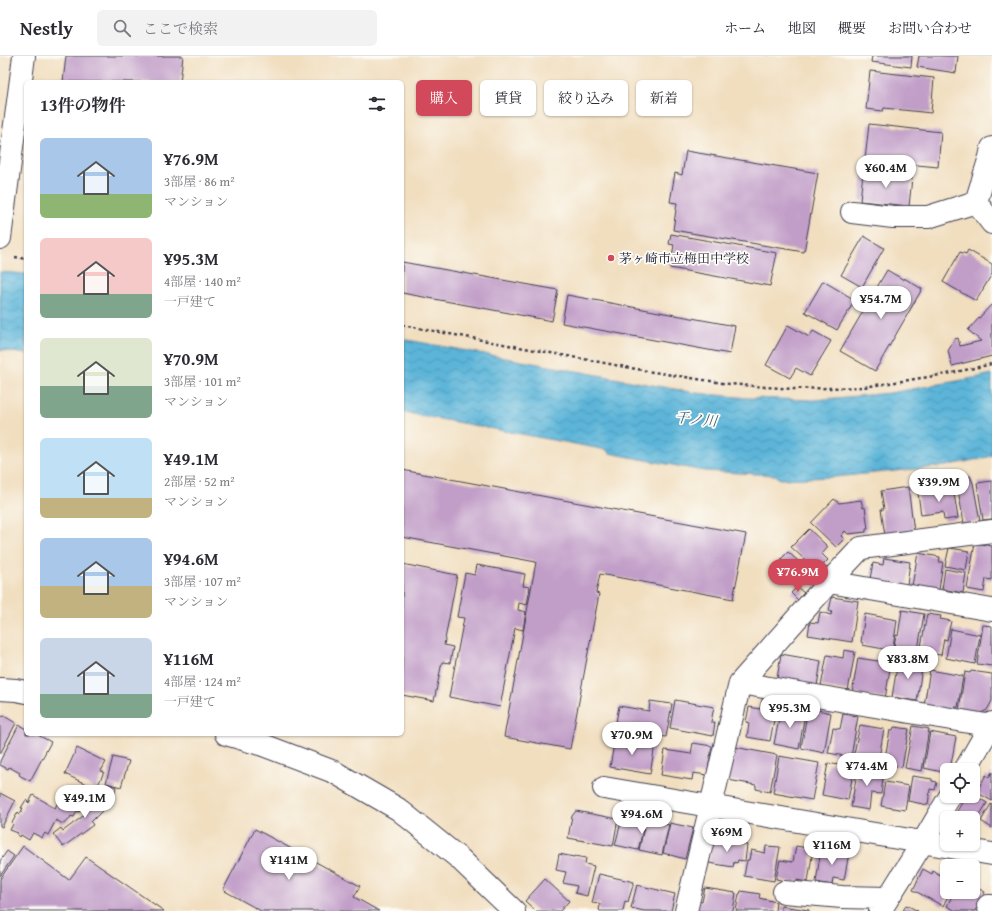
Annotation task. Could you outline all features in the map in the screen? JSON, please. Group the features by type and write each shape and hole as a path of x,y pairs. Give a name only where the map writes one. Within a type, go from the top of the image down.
{"street":[{"path":"1,230 24,56"},
{"path":"976,202 991,154"},
{"path":"852,212 893,217 928,217 976,202"},
{"path":"976,202 992,222"},
{"path":"686,911 740,683 861,548 992,531"},
{"path":"829,582 992,610"},
{"path":"740,683 991,725 969,763"},
{"path":"0,689 24,692"},
{"path":"233,736 263,744 334,772 398,809 460,860 514,911"},
{"path":"604,788 992,854"},
{"path":"784,892 842,897 884,904 946,803"}],"path":[{"path":"404,325 729,384 792,389 864,387 947,374 992,364"}],"water":[{"path":"0,272 24,274 24,354 0,350"},
{"name":"千ノ川","path":"404,339 696,393 748,398 814,400 890,393 992,374 992,456 946,466 834,477 779,479 776,475 704,471 609,453 607,450 404,412"}],"building":[{"path":"66,56 183,56 180,80 63,80"},
{"path":"872,56 912,56 911,67 871,62"},
{"path":"919,56 958,56 956,73 917,67"},
{"path":"870,71 934,78 931,113 884,108 883,111 866,109"},
{"path":"869,124 941,132 938,167 865,160"},
{"path":"686,151 818,173 804,252 673,230 677,203 670,202 675,173 682,175"},
{"path":"871,171 903,174 903,177 912,178 909,206 860,201 863,173 871,174"},
{"path":"671,234 777,253 770,286 670,268 674,245 669,244"},
{"path":"864,236 884,248 862,287 841,275"},
{"path":"968,250 992,264 992,274 976,301 943,282 960,252 966,254"},
{"path":"404,262 558,290 552,321 404,293"},
{"path":"887,270 922,289 875,371 840,351"},
{"path":"823,281 855,300 837,330 805,312"},
{"path":"567,295 735,326 730,354 562,323"},
{"path":"992,304 992,356 952,366 948,351 955,339 958,338 960,346 981,341 968,330"},
{"path":"788,325 809,337 813,331 831,341 810,376 796,368 790,378 766,365"},
{"path":"404,470 746,534 733,599 600,574 596,593 599,594 570,749 504,737 536,562 404,537"},
{"path":"970,476 973,483 980,521 964,523 957,485 960,478"},
{"path":"992,481 992,519 983,520 977,483"},
{"path":"908,487 914,531 885,536 881,509 884,509 881,491"},
{"path":"953,487 958,518 944,520 943,512 921,515 918,493"},
{"path":"834,499 839,503 861,500 863,508 865,507 868,529 866,529 866,532 848,534 845,531 841,536 844,539 836,547 811,523"},
{"path":"809,529 828,547 822,554 828,560 817,571 791,547"},
{"path":"975,543 992,546 992,580 986,579 984,592 967,589"},
{"path":"949,548 969,551 966,570 945,566"},
{"path":"788,552 816,577 809,585 781,559"},
{"path":"918,553 940,557 939,562 943,562 939,590 912,586"},
{"path":"884,558 910,562 907,585 870,579 873,563 883,565"},
{"path":"404,564 457,575 444,645 453,647 450,663 442,662 434,701 404,695"},
{"path":"477,565 525,574 523,586 530,587 527,605 519,603 518,610 526,612 523,630 515,628 500,707 449,697 464,618 457,617 465,573 475,575"},
{"path":"945,569 966,573 963,593 942,589"},
{"path":"797,587 804,593 798,600 791,593"},
{"path":"832,597 858,601 852,642 808,635 810,622 818,623 820,612 831,615 832,611 829,611"},
{"path":"902,610 924,614 917,655 893,651 896,635 898,636"},
{"path":"865,614 897,620 893,648 890,647 889,650 862,645 863,643 861,642"},
{"path":"927,614 941,616 940,619 951,621 947,640 944,639 941,655 920,652"},
{"path":"983,625 992,626 992,666 977,664"},
{"path":"951,629 980,635 975,664 946,658"},
{"path":"844,650 855,652 848,691 821,686 827,655 843,658"},
{"path":"781,654 821,661 817,686 777,679"},
{"path":"858,658 891,663 885,699 852,693"},
{"path":"911,660 923,662 917,701 892,697 898,661 911,663"},
{"path":"930,670 963,676 958,707 955,707 955,711 924,706"},
{"path":"971,671 992,674 992,701 987,710 979,714 959,710 965,672 970,673"},
{"path":"763,696 778,699 770,741 747,737 749,723 746,722 749,707 760,709"},
{"path":"675,700 714,707 711,722 715,722 713,736 670,728"},
{"path":"650,701 672,704 666,737 615,728 619,706 649,711"},
{"path":"808,708 831,713 824,753 801,748"},
{"path":"781,709 805,713 799,749 774,744"},
{"path":"843,714 858,716 851,757 828,753 833,728 840,729"},
{"path":"4,716 16,723 0,754 0,717"},
{"path":"19,725 24,728 24,736 40,736 51,742 30,781 9,767 8,769 0,765 0,761"},
{"path":"860,725 884,729 878,763 853,758"},
{"path":"913,726 929,729 922,771 905,768"},
{"path":"894,727 909,729 902,767 884,764 890,730 893,730"},
{"path":"930,732 956,737 951,763 940,763 940,771 924,768"},
{"path":"615,738 655,745 650,774 610,767"},
{"path":"693,743 712,746 707,775 693,773 692,780 661,775 665,750 691,754"},
{"path":"734,747 777,755 770,792 756,789 756,785 728,780"},
{"path":"77,748 106,762 101,771 104,772 96,789 65,774"},
{"path":"779,756 819,763 812,800 773,793"},
{"path":"113,757 129,761 121,787 106,783"},
{"path":"828,763 854,768 848,800 822,795"},
{"path":"858,767 884,771 881,794 871,793 869,810 851,807"},
{"path":"992,772 992,801 980,794 980,785 986,775 989,777"},
{"path":"912,776 932,779 932,781 937,782 935,790 930,789 928,805 908,801"},
{"path":"885,782 909,786 905,810 881,806"},
{"path":"108,784 116,787 114,796 108,803 109,804 91,822 93,825 63,847 53,834 61,828 63,831 82,817 106,792"},
{"path":"65,789 88,801 83,810 81,809 79,812 77,811 74,817 71,816 69,820 63,824 56,820 48,835 45,833 42,838 33,833 29,840 21,835 20,837 17,835 18,833 10,830 13,824 12,823 18,812 20,814 23,808 21,808 26,800 29,803 33,795 55,808"},
{"path":"0,793 15,801 2,827 0,826"},
{"path":"980,798 987,803 980,814 980,811 957,811 962,803 980,803"},
{"path":"991,804 992,805 992,828 981,821"},
{"path":"576,811 618,819 613,846 568,838 572,816"},
{"path":"623,815 669,825 662,855 639,850 645,822 638,850 615,845"},
{"path":"670,823 693,828 685,859 663,853"},
{"path":"255,829 360,886 354,897 379,911 261,911 223,890"},
{"path":"713,839 747,845 745,861 738,860 737,863 734,862 733,867 709,863"},
{"path":"23,846 69,880 86,857 164,911 0,911 0,879"},
{"path":"766,846 780,847 774,881 744,876 747,860 749,860 751,850 765,853"},
{"path":"796,846 813,849 808,882 796,880 796,883 776,879 780,860 793,862"},
{"path":"821,849 849,853 844,880 833,878 832,885 816,882"},
{"path":"7,851 14,856 0,876 0,861"},
{"path":"559,854 586,858 585,864 594,866 587,896 575,893 577,886 563,883 566,872 556,870"},
{"path":"923,869 932,874 933,871 940,875 940,899 946,899 943,906 913,890"},
{"path":"599,874 634,882 628,902 625,901 623,911 600,911 600,904 592,903"},
{"path":"545,879 569,901 560,911 536,911 525,901"},
{"path":"637,885 675,894 671,911 644,911 631,908"},
{"path":"705,888 736,893 733,911 696,911 697,901 702,902"},
{"path":"980,890 985,892 975,911 956,911 947,906 950,899 980,899"},
{"path":"741,891 760,894 759,898 776,902 775,911 736,911 739,894"},
{"path":"906,905 918,911 903,911"},
{"path":"781,906 809,910 809,911 781,911"}],"place":[{"name":"茅ヶ崎市立梅田中学校","path":"611,258"}]}
